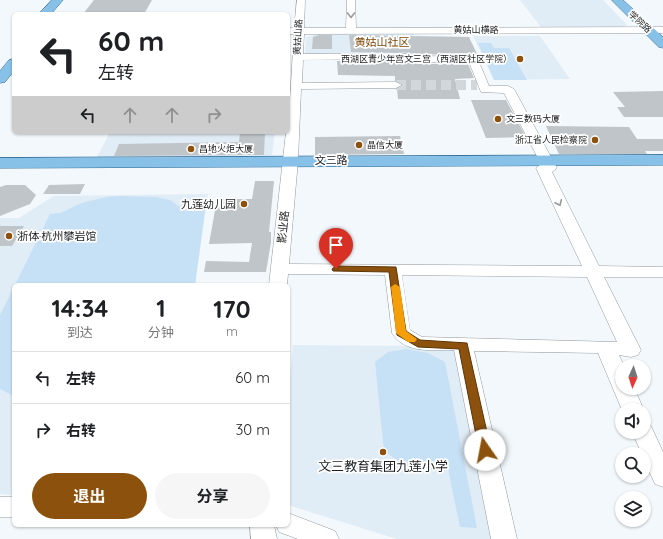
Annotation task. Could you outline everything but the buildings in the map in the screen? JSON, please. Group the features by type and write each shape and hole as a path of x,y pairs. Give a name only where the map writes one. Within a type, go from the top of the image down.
{"main road":[{"path":"47,12 58,0"},
{"path":"59,12 69,0"},
{"name":"学院路","path":"616,0 659,30"},
{"name":"学院路","path":"628,0 659,30 663,44"},
{"path":"0,64 12,51"},
{"path":"0,79 12,65"},
{"name":"文三路","path":"546,165 663,160"},
{"name":"文三路","path":"0,163 546,165 663,168"},
{"name":"文三路","path":"0,171 290,165"}],"street":[{"name":"黄姑山路","path":"290,165 297,57 293,31 300,0"},
{"path":"351,0 351,31"},
{"path":"412,30 421,59"},
{"name":"黄姑山横路","path":"293,31 659,30"},
{"path":"297,57 399,56 421,59 473,59 481,85 486,90 508,90 546,165 592,273 631,350 605,347 418,343 401,333 393,269"},
{"path":"296,86 396,85"},
{"name":"影业路","path":"278,277 290,165"},
{"path":"278,277 393,269 592,273 663,272"},
{"path":"463,345 504,539"},
{"path":"605,347 615,369"},
{"path":"646,439 663,477"},
{"path":"0,506 12,507"},
{"path":"290,525 326,539"},
{"path":"262,527 264,539"}],"shaded area":[{"path":"520,0 603,0 627,25 622,27 541,27"},
{"path":"413,33 419,55 305,56 306,37 319,34"},
{"name":"西湖区青少年宫文三宫（西湖区社区学院）","path":"473,36 540,36 570,79 494,80"},
{"path":"478,43 491,43 494,48 509,48 527,80 494,80"},
{"path":"109,134 275,134 272,155 96,159"},
{"path":"208,194 195,283 12,283 12,495 0,494 0,218 19,218 54,196"},
{"path":"115,196 156,197 170,200 185,211 205,210 195,283 16,283 50,214 62,212 96,199"},
{"path":"12,291 12,395 0,389 0,315"},
{"name":"文三教育集团九莲小学","path":"293,345 407,346 457,350 494,539 397,539 290,506 290,377"},
{"path":"407,349 428,353 445,362 477,528 460,527 447,464 430,470 422,470 399,461 384,451 375,362 388,352"}],"tunnel":[{"path":"396,85 477,85"}],"slow traffic":[{"path":"395,287 401,333 412,339"}],"place":[{"name":"西湖区青少年宫文三宫（西湖区社区学院）","path":"520,59"},
{"name":"文三数码大厦","path":"498,119"},
{"name":"浙江省人民检察院","path":"595,140"},
{"name":"晶信大厦","path":"359,145"},
{"name":"昌地火炬大厦","path":"191,149"},
{"name":"九莲幼儿园","path":"244,204"},
{"name":"浙体·杭州攀岩馆","path":"9,236"},
{"name":"文三教育集团九莲小学","path":"383,452"}],"district":[{"name":"黄姑山社区","path":"382,42"}],"route":[{"path":"336,269 393,269 401,333 418,343 463,345 485,450"}]}
